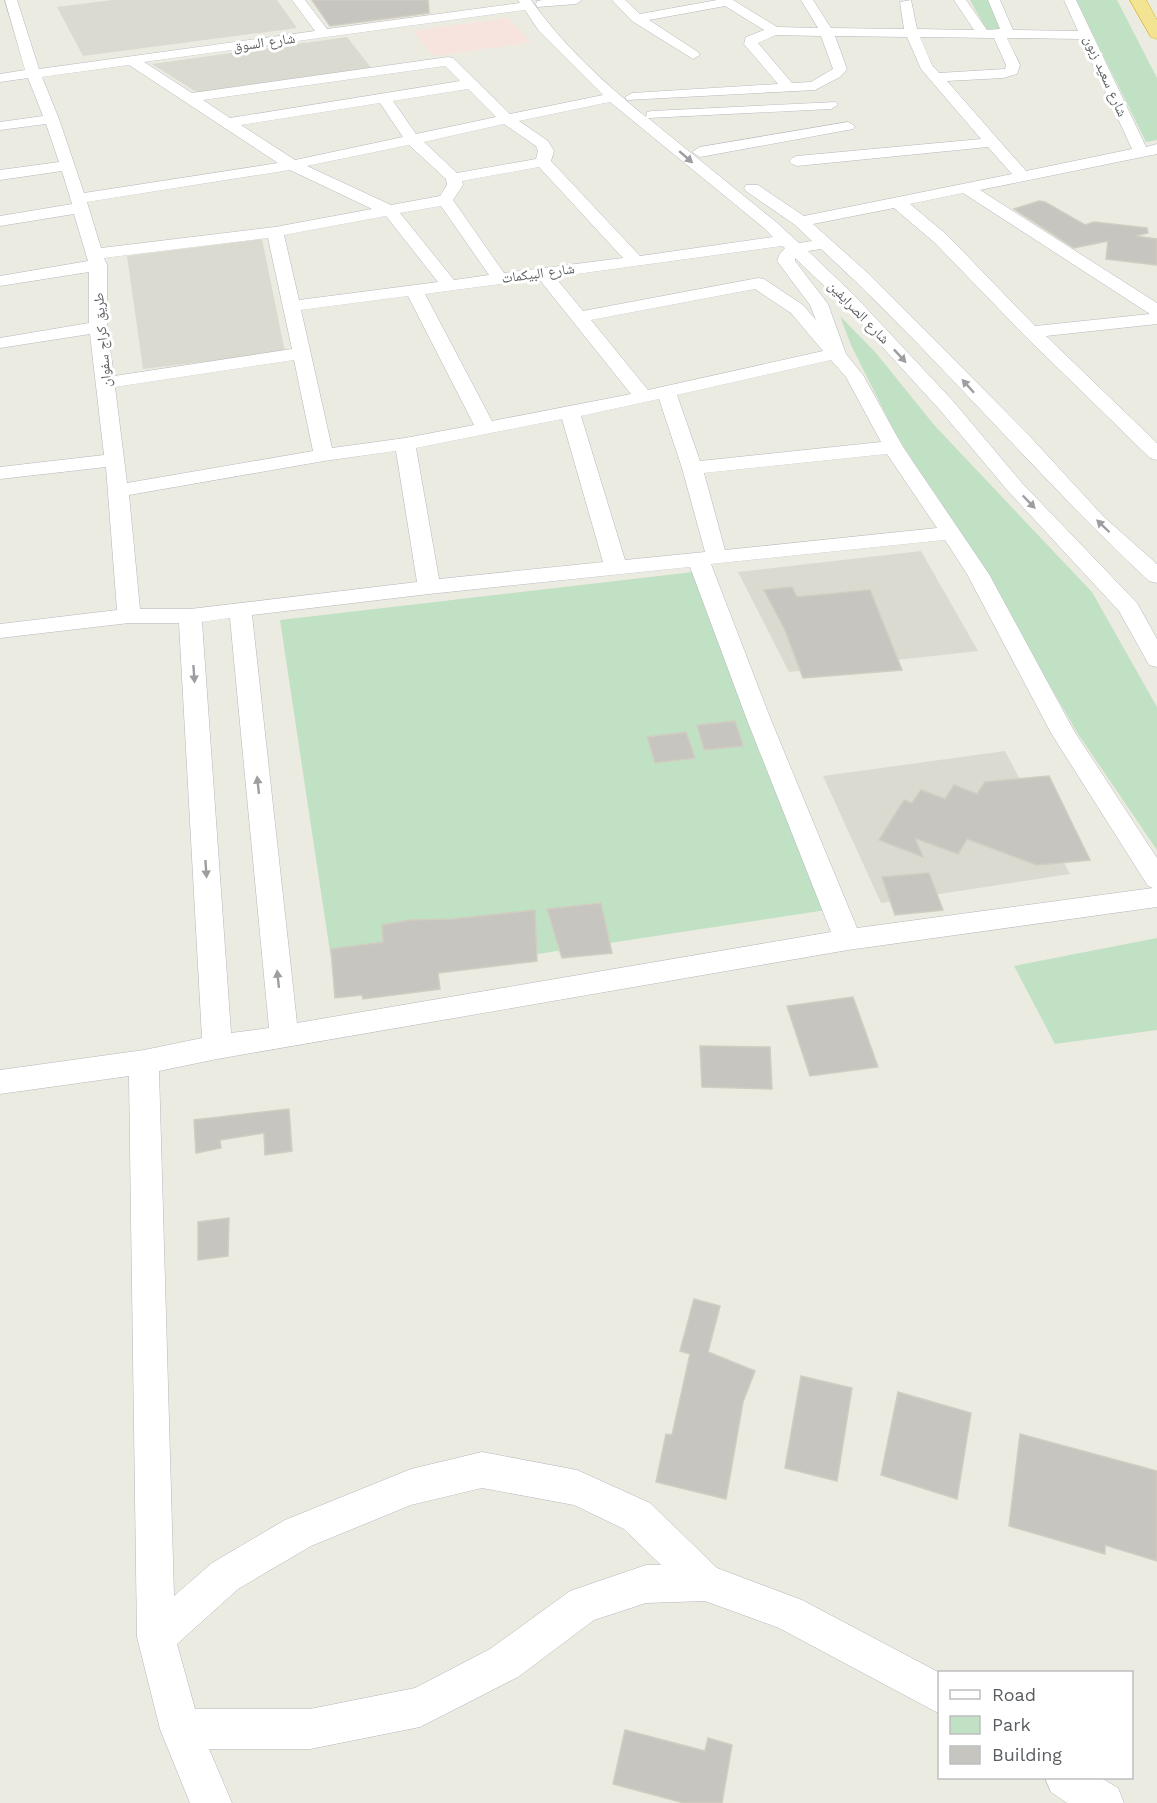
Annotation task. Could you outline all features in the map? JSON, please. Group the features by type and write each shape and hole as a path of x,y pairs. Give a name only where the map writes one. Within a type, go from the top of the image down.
{"highway":[{"path":"1138,0 1157,34"}],"street":[{"name":"طريق كراج سفوان","path":"11,0 33,73 68,165 95,260 98,327 115,459 129,616"},
{"path":"298,0 324,34"},
{"name":"شارع السوق","path":"0,78 419,21 533,3 576,0"},
{"path":"618,0 637,18 693,55"},
{"path":"632,98 815,86 822,79 835,75 840,69 826,30 807,0"},
{"path":"960,0 982,33"},
{"path":"936,77 1003,74 1012,71 1013,65 993,0"},
{"name":"شارع سعيد زبون","path":"1070,0 1149,150"},
{"path":"637,18 726,1 774,31"},
{"path":"906,2 911,31 926,66 1021,175"},
{"name":"شارع الصرايفين","path":"533,3 544,28 613,97 717,174 848,298 946,405 1015,487 1129,608 1157,660"},
{"name":"شارع الصرايفين","path":"533,3 584,56 652,115 700,152 717,174 738,178 801,222 825,243 952,368 1097,521 1153,574"},
{"path":"408,7 419,21"},
{"path":"788,87 751,44 751,40 774,31 826,30 1088,35"},
{"path":"131,60 292,165 390,211 449,285"},
{"path":"190,98 448,61 506,119 543,144 546,151 543,162"},
{"path":"228,123 471,84"},
{"path":"815,86 870,154"},
{"path":"0,221 292,165 613,97"},
{"path":"0,281 95,260 275,232 445,200 455,184 454,178 413,140 384,99"},
{"path":"652,115 831,105"},
{"path":"0,126 52,119"},
{"path":"700,152 848,126"},
{"path":"797,161 992,142"},
{"path":"801,222 1149,150"},
{"path":"454,178 543,162"},
{"path":"543,162 634,260"},
{"path":"0,175 68,165"},
{"path":"964,187 1157,311"},
{"path":"445,200 500,278"},
{"path":"896,201 941,239 1031,332 1157,454"},
{"path":"275,232 324,455"},
{"name":"شارع البيكمات","path":"292,306 634,260 789,244 825,243"},
{"path":"789,244 786,261 819,304 837,353"},
{"path":"725,250 758,283 797,309 854,375 893,447 978,574 1063,733 1157,879"},
{"path":"543,273 643,396"},
{"path":"579,317 758,283"},
{"path":"414,290 486,428"},
{"path":"797,309 848,298"},
{"path":"1031,332 1157,319"},
{"path":"0,343 98,327"},
{"path":"106,383 303,353"},
{"path":"118,491 324,455 405,444 570,412 837,353"},
{"path":"666,390 692,468 707,559 759,720 848,940"},
{"path":"570,412 616,568"},
{"path":"405,444 429,587"},
{"path":"692,468 893,447"},
{"path":"0,473 115,459"},
{"path":"0,631 129,616 190,616 429,587 952,533"},
{"path":"1109,587 1153,574"},
{"path":"240,610 284,1037"},
{"path":"190,616 217,1047"},
{"path":"0,1082 144,1062 217,1047 848,940 1157,897"},
{"path":"144,1062 156,1637 180,1729 211,1803"},
{"path":"156,1637 225,1576 298,1533 411,1487 482,1470 577,1488 638,1516 705,1582"},
{"path":"180,1729 310,1729 420,1707 504,1663 583,1604 646,1584 705,1582 789,1613 938,1694"},
{"path":"1067,1779 1103,1803"}],"shaded area":[{"path":"112,0 277,0 297,28 83,56 57,7"},
{"path":"507,18 531,42 434,56 413,31"},
{"path":"347,37 372,69 198,93 152,64"},
{"path":"262,239 285,352 143,369 127,256"},
{"path":"921,551 978,651 789,672 738,572"},
{"path":"1005,751 1070,874 881,903 823,776"}],"green space":[{"path":"970,0 991,0 1002,29 986,29"},
{"path":"1076,0 1117,0 1157,78 1157,140 1146,142"},
{"path":"840,316 876,353 935,426 1092,592 1157,707 1157,850 1078,734 985,574 895,433 851,345"},
{"path":"693,572 826,910 335,985 280,620"},
{"path":"1157,938 1157,1030 1055,1044 1014,966"}],"building":[{"path":"312,0 428,0 429,13 330,26"},
{"path":"1039,201 1045,202 1085,225 1094,222 1147,228 1148,233 1135,236 1157,239 1157,265 1106,259 1108,241 1074,248 1014,209"},
{"path":"792,587 797,597 870,590 902,670 803,678 785,630 764,590"},
{"path":"735,721 743,746 704,750 697,725"},
{"path":"686,732 695,758 655,763 647,737"},
{"path":"1049,776 1090,860 1037,865 967,839 958,854 915,838 923,857 879,840 904,800 912,803 921,790 945,799 954,785 977,794 985,782"},
{"path":"929,873 943,910 895,915 882,877"},
{"path":"601,903 612,953 562,958 547,909"},
{"path":"535,910 537,961 438,973 440,989 363,999 362,995 335,998 331,949 383,942 382,925 411,920 452,919"},
{"path":"853,997 878,1067 810,1076 787,1006"},
{"path":"700,1046 770,1047 772,1089 702,1087"},
{"path":"289,1109 292,1151 265,1155 264,1133 220,1140 221,1148 196,1153 194,1120"},
{"path":"229,1218 228,1256 198,1260 198,1222"},
{"path":"694,1299 720,1306 708,1352 755,1371 743,1402 726,1499 656,1482 666,1434 672,1435 690,1354 680,1351"},
{"path":"801,1376 852,1388 837,1481 785,1468"},
{"path":"898,1392 971,1413 957,1499 881,1475"},
{"path":"1020,1434 1157,1471 1157,1561 1105,1545 1105,1554 1009,1526"},
{"path":"625,1730 705,1751 708,1738 732,1745 722,1803 684,1803 613,1784"}]}
